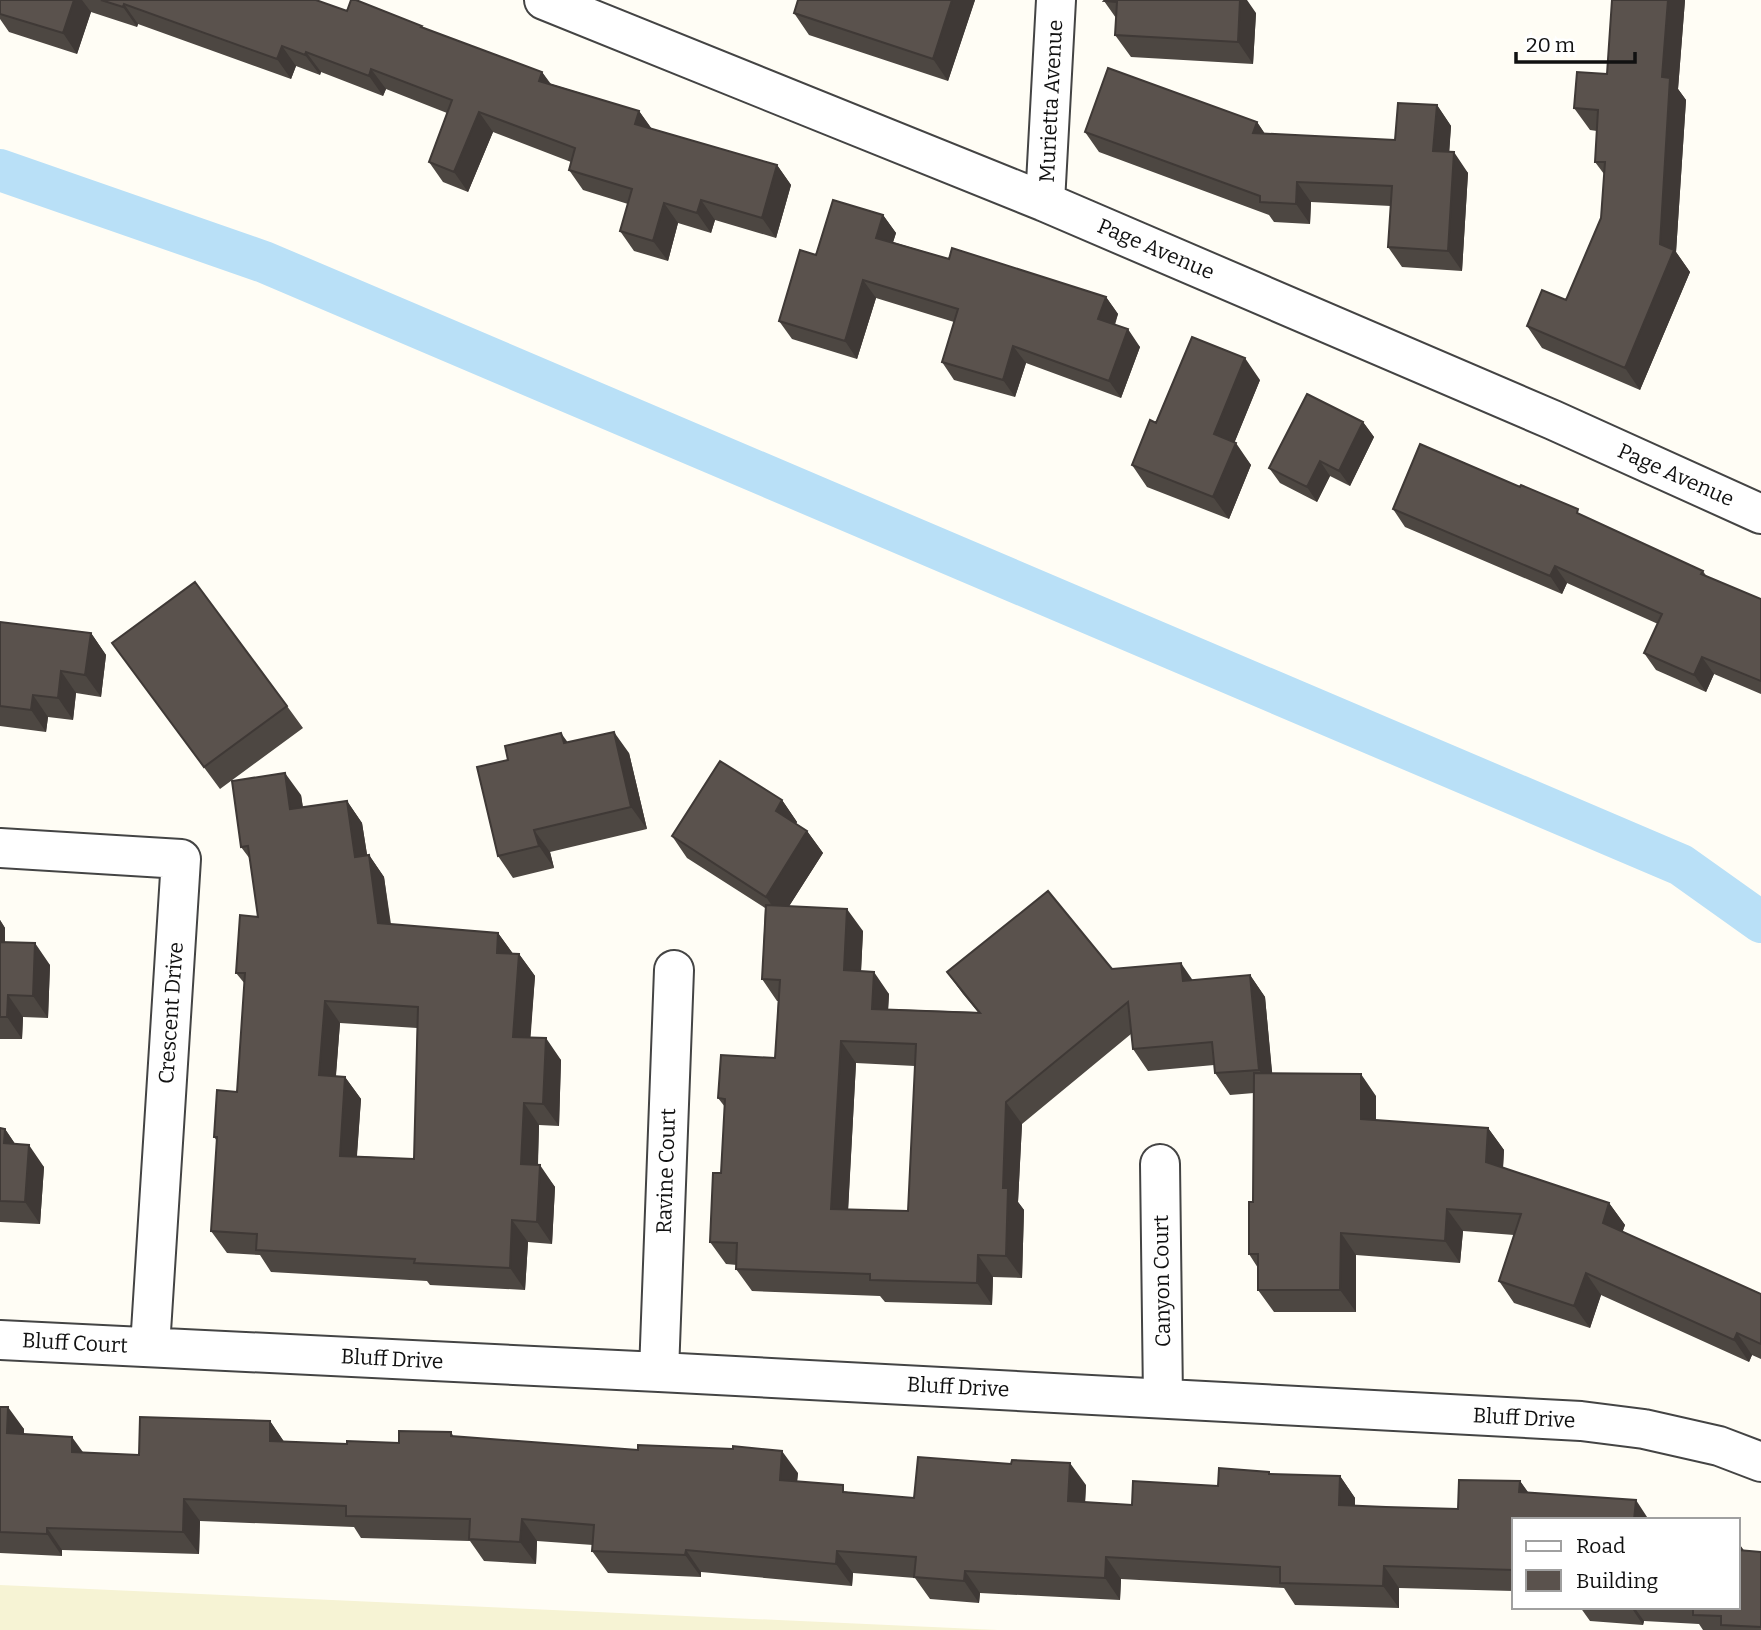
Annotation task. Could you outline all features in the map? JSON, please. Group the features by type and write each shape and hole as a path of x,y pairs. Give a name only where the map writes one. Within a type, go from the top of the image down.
{"street":[{"name":"Page Avenue","path":"544,0 1045,201 1553,420 1761,514"},
{"name":"Murietta Avenue","path":"1045,201 1056,0"},
{"name":"Crescent Drive","path":"0,848 181,859 150,1347"},
{"name":"Ravine Court","path":"659,1372 674,970"},
{"name":"Canyon Court","path":"1160,1164 1163,1398"},
{"name":"Bluff Court","path":"0,1340 150,1347"},
{"name":"Bluff Drive","path":"150,1347 1581,1421 1657,1432 1719,1446 1761,1462"}],"shaded area":[{"path":"0,1585 998,1630 0,1630"}],"building":[{"path":"0,0 74,0 63,33 0,14"},
{"path":"101,0 316,0 347,11 351,0 356,0 542,72 539,81 639,111 635,124 777,165 762,218 701,200 697,213 664,203 653,241 620,231 632,189 569,170 575,148 479,112 454,172 429,162 452,100 371,69 369,76 306,52 305,55 282,46 277,59 124,4 123,7"},
{"path":"798,0 952,0 933,59 794,13"},
{"path":"1105,0 1240,0 1238,42 1115,35 1117,2"},
{"path":"1612,0 1668,0 1662,77 1670,78 1660,244 1674,250 1625,368 1527,326 1542,290 1566,300 1601,218 1605,162 1595,162 1598,110 1574,108 1577,72 1607,74"},
{"path":"1108,68 1257,122 1253,133 1395,140 1398,103 1437,105 1433,151 1454,152 1448,251 1388,247 1392,186 1297,182 1296,204 1260,202 1260,196 1085,132"},
{"path":"833,200 883,215 876,238 949,259 952,248 1106,297 1098,319 1128,329 1109,381 1013,346 1003,380 942,362 958,309 863,280 845,341 779,321 800,250 816,255"},
{"path":"1192,337 1245,358 1214,434 1236,443 1213,497 1132,465 1150,420 1156,423"},
{"path":"1307,394 1363,422 1339,471 1320,461 1307,487 1269,468"},
{"path":"1420,444 1578,509 1577,513 1703,571 1701,574 1761,599 1761,681 1702,657 1694,675 1644,653 1662,614 1555,566 1550,576 1393,509"},
{"path":"195,582 287,706 204,767 112,643"},
{"path":"0,622 91,633 85,675 61,671 58,698 33,695 31,710 0,706"},
{"path":"614,732 631,807 534,830 539,846 498,856 477,767 508,760 505,746 561,733 564,743"},
{"path":"720,761 782,800 776,811 807,831 766,897 672,836"},
{"path":"285,773 290,809 347,801 355,857 369,855 378,923 498,933 497,953 519,954 513,1037 546,1038 543,1104 524,1103 521,1164 540,1165 537,1222 512,1220 510,1268 414,1263 415,1259 256,1250 257,1234 211,1231 217,1090 237,1092 245,973 236,973 240,915 258,917 248,846 241,847 232,781","holes":["325,1001 418,1007 414,1159 340,1156 345,1077 319,1075"]},
{"path":"1048,891 1112,969 1181,963 1183,981 1250,975 1259,1070 1215,1073 1212,1042 1133,1049 1128,1002 1006,1102 1003,1188 1008,1188 1006,1256 978,1255 977,1283 870,1280 870,1274 736,1269 737,1243 710,1242 713,1173 721,1173 725,1099 718,1098 721,1055 775,1058 780,980 762,979 766,905 847,909 844,970 874,972 872,1009 980,1013 947,972","holes":["841,1041 916,1044 908,1211 831,1209"]},
{"path":"0,942 35,943 33,996 8,995 7,1017 0,1017"},
{"path":"1254,1073 1361,1074 1361,1119 1488,1128 1486,1162 1609,1203 1603,1223 1761,1294 1761,1344 1737,1333 1734,1340 1586,1273 1574,1306 1499,1281 1521,1214 1447,1209 1445,1241 1341,1233 1340,1290 1258,1290 1258,1254 1249,1254 1249,1202 1253,1202"},
{"path":"0,1128 5,1129 4,1143 29,1145 25,1202 0,1201"},
{"path":"0,1407 8,1407 7,1433 72,1437 72,1452 139,1455 140,1417 270,1421 270,1441 399,1443 399,1431 451,1432 451,1436 638,1450 638,1445 733,1449 733,1446 782,1451 780,1480 843,1485 843,1492 914,1498 918,1457 1011,1464 1012,1460 1070,1463 1068,1501 1132,1505 1133,1481 1218,1486 1219,1468 1269,1474 1340,1476 1339,1505 1458,1509 1459,1480 1520,1481 1519,1492 1636,1500 1634,1518 1512,1518 1512,1570 1384,1566 1383,1586 1280,1583 1280,1567 1106,1557 1105,1578 965,1571 964,1581 914,1577 916,1557 837,1551 836,1564 686,1550 685,1555 592,1551 594,1525 522,1519 520,1542 469,1539 470,1519 346,1516 346,1506 184,1499 183,1532 47,1528 47,1534 0,1532"},
{"path":"1740,1550 1761,1552 1761,1627 1721,1625 1721,1616 1693,1615 1693,1609 1740,1609"}],"waterway":[{"path":"0,170 264,262 1681,865 1761,922"}]}
